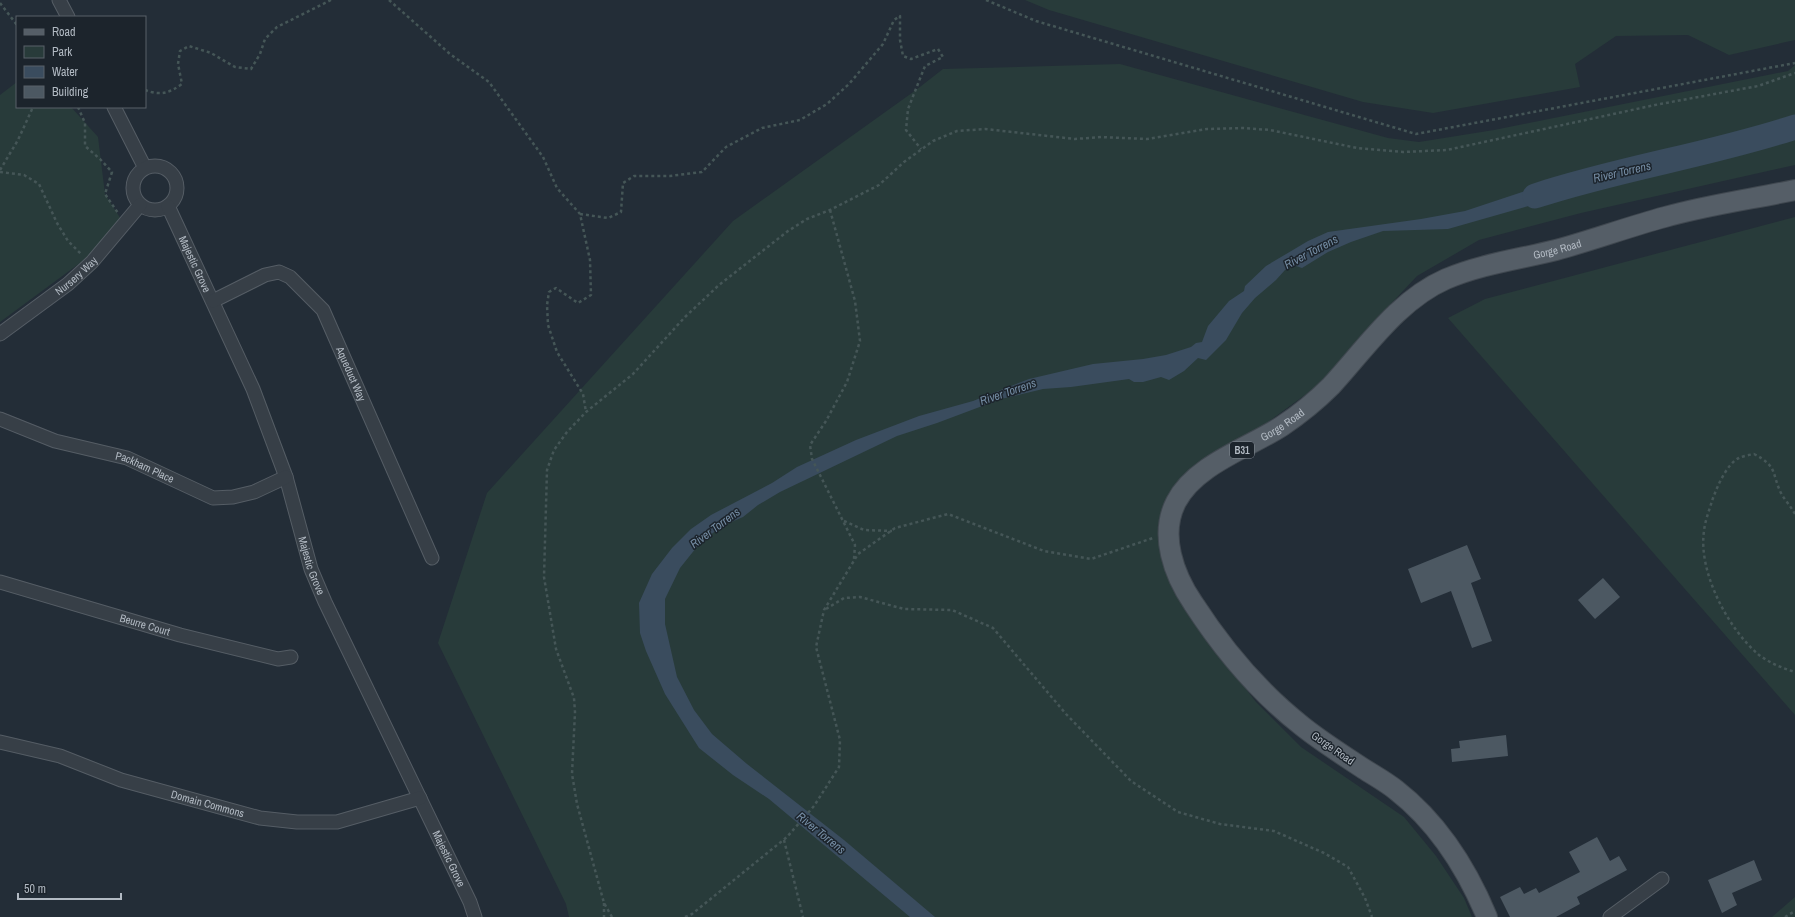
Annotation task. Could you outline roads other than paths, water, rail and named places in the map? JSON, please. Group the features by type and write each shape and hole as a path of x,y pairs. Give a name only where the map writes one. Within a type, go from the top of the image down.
{"main road":[{"name":"Gorge Road","path":"1487,917 1467,876 1434,826 1395,789 1330,748 1299,724 1242,668 1192,603 1178,576 1170,551 1170,516 1176,502 1185,488 1196,478 1207,469 1260,440 1301,413 1331,385 1400,310 1423,292 1443,281 1475,269 1558,249 1668,216 1795,190"}],"street":[{"path":"59,0 67,16"},
{"path":"115,108 145,168"},
{"path":"161,166 174,176 176,194 168,206 149,210 140,205 135,199 133,182 145,168 161,166"},
{"name":"Nursery Way","path":"0,334 68,284 90,264 140,205"},
{"name":"Majestic Grove","path":"168,206 253,389 286,477 310,569 470,902 475,917"},
{"name":"Aqueduct Way","path":"213,301 265,276 279,272 290,276 323,310 432,558"},
{"name":"Packham Place","path":"0,419 55,441 127,458 214,498 233,497 254,492 286,477"},
{"name":"Beurre Court","path":"0,582 180,635 278,659 291,657"},
{"name":"Domain Commons","path":"0,742 60,756 121,780 260,818 297,822 337,822 420,798"},
{"path":"1610,917 1662,879"}],"water":[{"path":"1576,174 1560,197 1448,229 1383,231 1328,252 1302,268 1293,265 1285,270 1255,298 1242,313 1226,340 1206,360 1198,358 1184,371 1169,380 1161,377 1143,382 1134,382 1129,379 1071,387 1043,389 1001,399 897,436 780,492 758,505 743,517 722,526 700,543 680,568 665,599 665,624 677,677 694,710 712,734 747,764 844,840 935,917 910,917 769,799 733,775 699,748 665,694 646,651 640,633 639,603 652,574 672,548 691,529 711,515 772,483 797,467 856,440 919,416 973,401 1029,379 1093,364 1166,355 1202,342 1208,326 1229,301 1244,291 1245,286 1266,266 1308,241 1328,232 1421,219 1465,211"}],"waterway":[{"name":"River Torrens","path":"1535,196 1600,177 1730,146 1795,127"}]}
